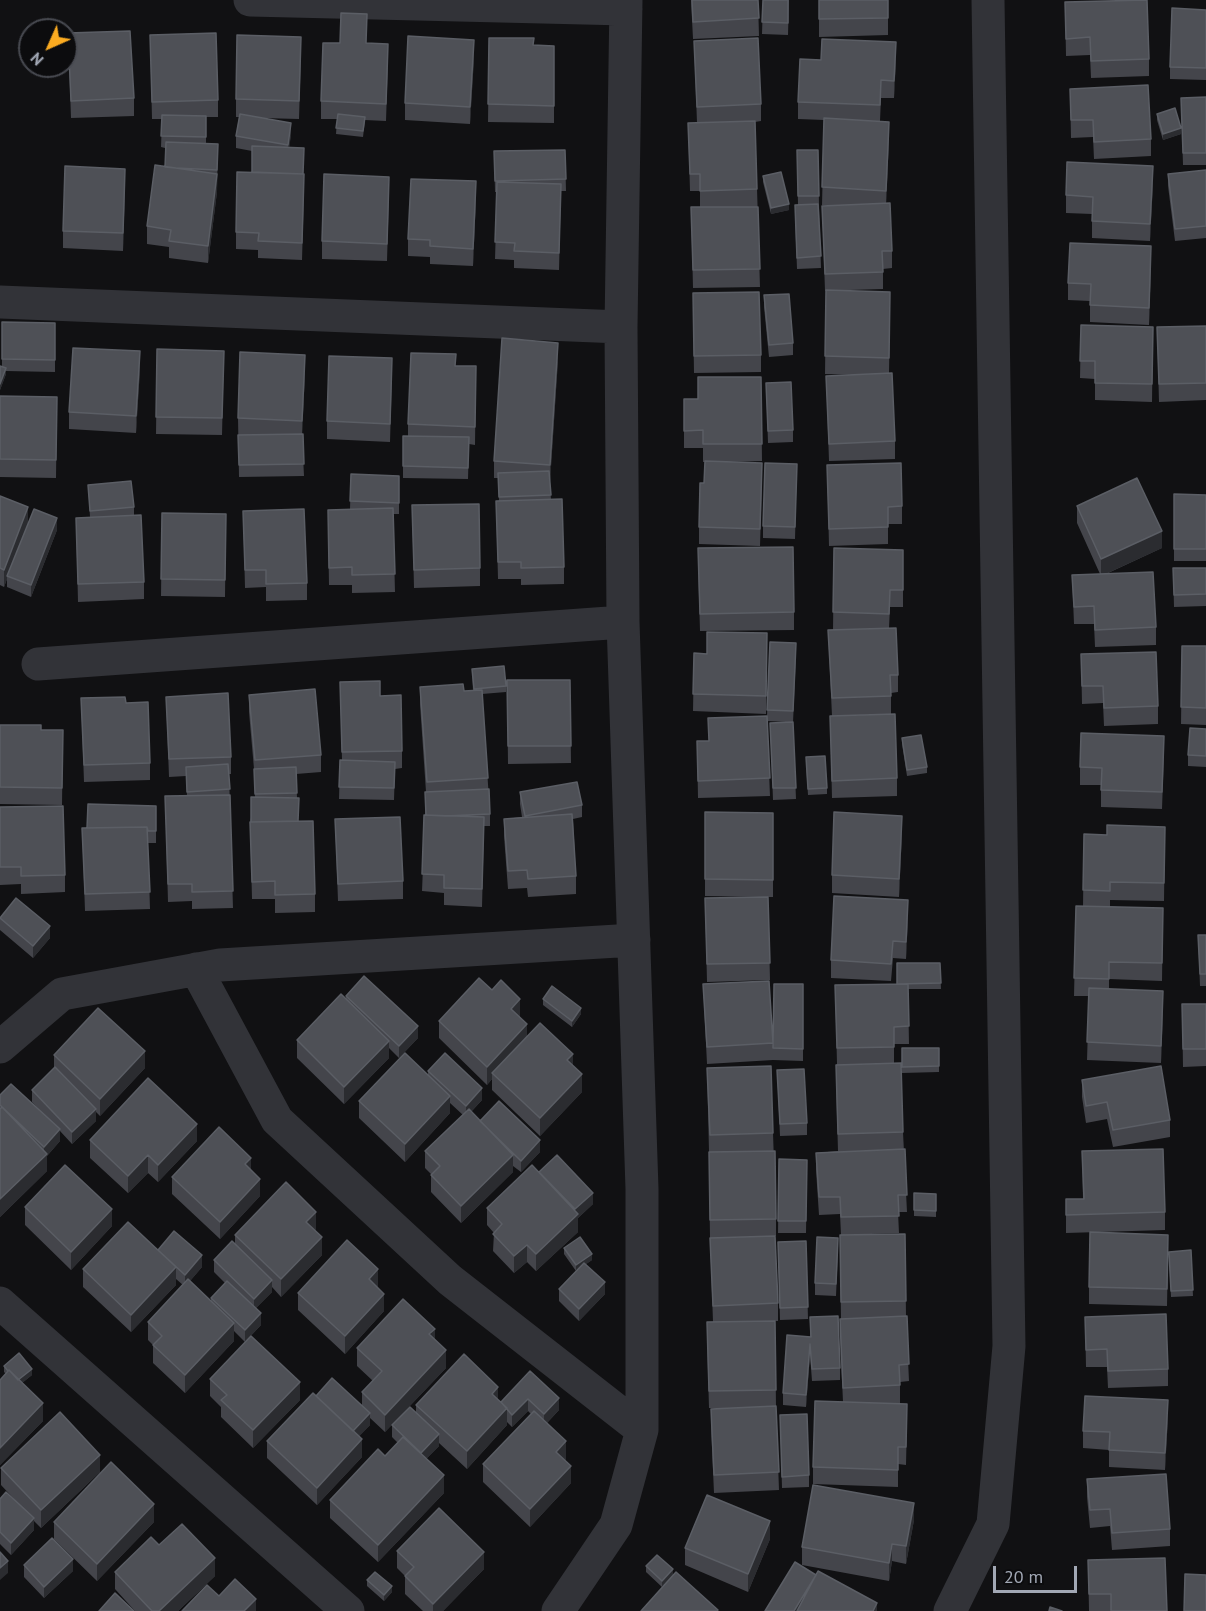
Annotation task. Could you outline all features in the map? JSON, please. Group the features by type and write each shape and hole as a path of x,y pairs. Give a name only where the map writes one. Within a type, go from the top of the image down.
{"street":[{"path":"250,0 626,4 621,327 623,622 642,1190 642,1430 616,1525 558,1611"},
{"path":"950,1611 993,1524 1009,1346 988,0"},
{"path":"0,302 621,327"},
{"path":"38,664 623,622"},
{"path":"0,1047 62,994 220,964 634,940"},
{"path":"196,969 277,1120 450,1280 642,1430"},
{"path":"0,1303 348,1611"}],"building":[{"path":"692,0 758,0 759,18 693,22"},
{"path":"763,0 788,0 788,23 762,22"},
{"path":"819,0 888,0 888,18 819,19"},
{"path":"1147,0 1149,59 1091,61 1090,37 1066,39 1065,2"},
{"path":"1172,8 1206,10 1206,68 1170,67"},
{"path":"341,13 367,14 366,43 388,44 386,104 321,101 323,43 340,43"},
{"path":"130,31 134,98 71,101 70,78 78,78 78,33"},
{"path":"216,33 218,100 152,102 150,35"},
{"path":"237,35 301,37 299,101 236,99"},
{"path":"408,36 474,40 470,107 405,103"},
{"path":"489,38 534,38 533,45 554,46 554,106 488,104"},
{"path":"758,38 761,104 697,107 694,41"},
{"path":"822,39 896,42 894,81 881,80 880,105 798,102 800,59 821,60"},
{"path":"1148,85 1151,139 1094,142 1093,120 1071,120 1070,89"},
{"path":"1206,97 1206,153 1183,153 1181,98"},
{"path":"1175,108 1181,128 1163,134 1157,114"},
{"path":"240,114 291,123 288,145 236,136"},
{"path":"338,114 365,117 363,131 336,128"},
{"path":"162,115 206,116 206,137 161,136"},
{"path":"824,118 889,122 886,191 822,187"},
{"path":"755,121 757,189 700,191 700,174 690,174 688,123"},
{"path":"166,142 218,144 217,170 165,167"},
{"path":"252,146 304,148 303,174 252,172"},
{"path":"565,150 566,179 495,181 494,151"},
{"path":"797,150 818,150 819,196 798,196"},
{"path":"1067,162 1153,166 1150,224 1092,221 1093,197 1066,195"},
{"path":"155,165 217,174 208,246 169,241 171,230 147,226"},
{"path":"65,166 125,169 123,233 63,231"},
{"path":"1206,170 1206,226 1175,229 1168,174"},
{"path":"237,172 304,174 302,243 258,241 259,233 236,232"},
{"path":"781,172 789,204 771,208 763,176"},
{"path":"324,174 389,177 387,244 322,241"},
{"path":"411,179 476,181 473,249 430,246 430,240 408,239"},
{"path":"497,182 561,184 559,253 514,251 515,243 495,242"},
{"path":"890,203 892,251 882,251 883,272 825,274 822,206"},
{"path":"818,204 821,256 797,258 795,205"},
{"path":"691,207 758,207 760,269 693,270"},
{"path":"1070,243 1151,246 1149,308 1090,305 1091,284 1068,283"},
{"path":"826,290 890,292 889,358 825,356"},
{"path":"759,292 761,355 694,356 693,293"},
{"path":"789,294 793,343 769,345 764,295"},
{"path":"2,322 55,323 55,360 2,359"},
{"path":"1081,325 1153,327 1152,384 1095,383 1095,361 1080,361"},
{"path":"1206,326 1206,383 1159,384 1157,327"},
{"path":"502,338 558,343 550,465 494,461"},
{"path":"73,348 140,351 136,416 69,412"},
{"path":"157,349 224,351 222,418 156,417"},
{"path":"240,352 305,355 302,421 238,418"},
{"path":"411,353 456,354 455,366 476,366 475,427 408,424"},
{"path":"329,356 392,358 390,424 327,421"},
{"path":"0,366 6,368 0,384"},
{"path":"892,373 895,441 829,444 826,376"},
{"path":"698,377 761,377 762,444 703,444 703,430 684,431 684,399 698,399"},
{"path":"791,382 793,430 768,431 766,383"},
{"path":"0,396 57,397 56,460 0,459"},
{"path":"303,434 304,464 239,465 238,435"},
{"path":"403,436 469,437 468,468 403,466"},
{"path":"705,461 762,463 760,529 699,527 700,483 704,483"},
{"path":"765,463 797,464 795,527 763,526"},
{"path":"901,463 902,506 888,507 888,527 829,529 827,465"},
{"path":"549,471 551,495 499,497 498,473"},
{"path":"351,474 399,476 399,503 350,501"},
{"path":"1137,478 1162,531 1101,559 1077,506"},
{"path":"131,481 134,507 90,511 88,485"},
{"path":"1174,494 1206,495 1206,549 1174,549"},
{"path":"0,496 28,507 4,570 0,568"},
{"path":"562,499 564,567 521,568 521,562 498,562 496,501"},
{"path":"479,504 480,568 414,570 412,505"},
{"path":"393,508 395,574 352,575 352,567 329,568 328,510"},
{"path":"34,509 57,518 31,585 7,576"},
{"path":"304,509 307,583 266,584 266,570 245,570 243,511"},
{"path":"162,513 226,514 225,580 161,579"},
{"path":"141,515 144,582 78,584 76,518"},
{"path":"793,547 794,612 700,614 698,548"},
{"path":"834,548 903,550 903,590 890,590 889,614 833,612"},
{"path":"1173,568 1206,568 1206,594 1174,595"},
{"path":"1153,572 1156,627 1095,630 1094,606 1074,607 1072,575"},
{"path":"896,628 898,675 890,675 891,696 832,698 828,630"},
{"path":"707,632 767,633 766,696 693,694 694,653 707,654"},
{"path":"770,642 796,643 793,711 767,710"},
{"path":"1182,646 1206,646 1206,708 1181,707"},
{"path":"1156,652 1158,706 1104,708 1103,686 1082,686 1081,654"},
{"path":"504,666 506,686 474,689 472,669"},
{"path":"507,680 570,680 571,746 508,746"},
{"path":"380,681 380,696 401,695 402,751 342,752 340,682"},
{"path":"463,684 464,691 482,690 488,778 427,782 420,687"},
{"path":"315,689 321,755 255,760 249,695"},
{"path":"228,693 231,757 169,759 166,697"},
{"path":"125,697 126,703 148,702 150,763 84,765 81,698"},
{"path":"895,714 897,778 832,781 830,716"},
{"path":"767,716 770,778 698,781 697,741 709,741 708,718"},
{"path":"793,722 796,788 773,788 770,723"},
{"path":"0,725 41,725 41,730 63,730 62,788 0,787"},
{"path":"1190,728 1206,729 1206,756 1188,755"},
{"path":"1081,733 1164,736 1162,792 1101,790 1102,768 1080,767"},
{"path":"921,735 927,767 907,770 902,738"},
{"path":"825,756 827,788 808,789 806,757"},
{"path":"340,760 395,762 394,788 339,787"},
{"path":"228,764 230,789 187,792 186,767"},
{"path":"296,767 297,793 255,794 254,769"},
{"path":"577,782 582,805 525,816 520,792"},
{"path":"489,789 490,814 426,815 425,792"},
{"path":"230,795 233,891 192,892 192,884 168,884 165,796"},
{"path":"251,797 299,798 298,821 251,822"},
{"path":"88,804 156,806 156,831 148,831 147,827 87,828"},
{"path":"63,806 65,875 21,876 21,867 0,867 0,807"},
{"path":"705,812 773,813 773,880 705,879"},
{"path":"834,812 902,816 899,879 832,875"},
{"path":"572,814 576,876 528,879 527,870 508,871 504,819"},
{"path":"424,815 484,817 482,889 444,888 444,875 422,874"},
{"path":"400,817 403,881 338,884 335,819"},
{"path":"313,821 315,894 275,895 275,881 252,882 250,822"},
{"path":"1107,825 1165,827 1164,883 1110,882 1110,891 1083,890 1084,834 1107,835"},
{"path":"147,827 150,892 85,894 82,828"},
{"path":"834,896 908,900 906,942 893,941 891,964 831,960"},
{"path":"768,897 770,963 707,964 705,898"},
{"path":"16,898 50,926 33,946 0,918"},
{"path":"1076,906 1163,908 1162,963 1109,962 1109,979 1074,978"},
{"path":"1198,935 1206,935 1206,974 1200,974"},
{"path":"897,963 940,963 941,983 897,984"},
{"path":"364,976 418,1026 399,1046 346,996"},
{"path":"479,978 492,990 501,980 520,999 511,1009 527,1024 487,1067 439,1021"},
{"path":"769,981 773,1043 707,1047 703,984"},
{"path":"774,984 803,984 803,1049 773,1048"},
{"path":"908,984 909,1026 894,1027 894,1047 837,1048 835,985"},
{"path":"552,986 581,1008 572,1021 543,999"},
{"path":"1089,988 1163,991 1161,1046 1087,1042"},
{"path":"341,994 389,1041 344,1087 297,1040"},
{"path":"1182,1004 1206,1004 1206,1049 1183,1049"},
{"path":"98,1008 145,1051 100,1099 54,1055"},
{"path":"540,1023 573,1054 567,1060 582,1074 540,1118 492,1073"},
{"path":"902,1048 939,1048 939,1066 902,1067"},
{"path":"405,1053 450,1096 405,1144 359,1101"},
{"path":"445,1053 482,1088 466,1106 428,1071"},
{"path":"901,1063 903,1132 838,1134 836,1065"},
{"path":"771,1066 773,1133 710,1135 707,1068"},
{"path":"1161,1066 1170,1120 1113,1130 1107,1102 1086,1106 1082,1080"},
{"path":"55,1067 96,1109 72,1132 32,1090"},
{"path":"804,1069 807,1123 780,1124 777,1070"},
{"path":"148,1078 197,1124 158,1165 148,1155 128,1176 90,1140"},
{"path":"11,1084 60,1129 44,1147 0,1105 0,1095"},
{"path":"499,1101 540,1140 521,1161 480,1121"},
{"path":"2,1107 47,1154 0,1199 0,1109"},
{"path":"469,1109 513,1155 461,1206 431,1175 440,1166 425,1151"},
{"path":"219,1127 251,1158 245,1164 260,1179 220,1222 172,1177"},
{"path":"905,1149 907,1195 898,1195 899,1216 841,1217 840,1197 819,1197 816,1153"},
{"path":"1163,1149 1165,1212 1066,1215 1066,1199 1084,1199 1082,1151"},
{"path":"775,1151 776,1219 710,1220 709,1152"},
{"path":"557,1155 593,1193 575,1209 539,1172"},
{"path":"779,1159 807,1160 806,1221 778,1221"},
{"path":"65,1165 112,1209 71,1252 25,1207"},
{"path":"532,1165 578,1214 536,1254 527,1245 514,1256 493,1234 502,1224 487,1208"},
{"path":"286,1182 316,1212 306,1222 322,1237 281,1279 235,1235"},
{"path":"914,1193 936,1194 936,1211 914,1210"},
{"path":"128,1222 176,1267 131,1315 83,1269"},
{"path":"174,1231 202,1255 185,1275 158,1250"},
{"path":"1090,1232 1168,1235 1167,1289 1089,1287"},
{"path":"905,1234 906,1301 841,1302 840,1235"},
{"path":"775,1236 778,1303 713,1306 710,1238"},
{"path":"580,1237 592,1254 576,1265 564,1248"},
{"path":"817,1237 838,1238 836,1284 815,1283"},
{"path":"347,1240 378,1269 369,1279 384,1294 345,1336 298,1293"},
{"path":"232,1241 272,1280 254,1299 214,1260"},
{"path":"806,1241 808,1307 780,1308 778,1242"},
{"path":"1191,1250 1193,1290 1171,1291 1169,1252"},
{"path":"584,1263 605,1282 579,1309 559,1289"},
{"path":"188,1279 234,1323 185,1375 153,1345 162,1336 148,1322"},
{"path":"227,1281 261,1313 245,1330 211,1298"},
{"path":"403,1299 435,1329 429,1334 446,1350 385,1415 362,1392 382,1371 357,1348"},
{"path":"1166,1314 1168,1369 1108,1371 1107,1349 1086,1350 1085,1317"},
{"path":"838,1316 840,1368 812,1369 810,1344 806,1395 783,1393 787,1335 811,1337 810,1317"},
{"path":"907,1316 909,1364 899,1365 900,1385 843,1388 840,1319"},
{"path":"775,1321 776,1390 709,1391 707,1322"},
{"path":"251,1336 300,1382 253,1430 221,1400 227,1395 210,1379"},
{"path":"19,1353 32,1369 18,1380 4,1366"},
{"path":"464,1354 498,1387 492,1394 507,1408 467,1451 416,1405"},
{"path":"9,1370 43,1403 0,1448 0,1380"},
{"path":"530,1371 559,1398 544,1414 528,1399 512,1415 501,1402"},
{"path":"332,1378 370,1413 353,1431 316,1396"},
{"path":"313,1393 362,1439 317,1488 267,1441"},
{"path":"1085,1396 1168,1400 1165,1453 1109,1450 1110,1432 1083,1431"},
{"path":"815,1401 907,1404 906,1447 898,1447 898,1470 813,1467"},
{"path":"776,1406 779,1472 714,1475 711,1409"},
{"path":"410,1407 439,1434 421,1453 392,1425"},
{"path":"534,1411 566,1441 556,1452 571,1466 530,1509 483,1464"},
{"path":"60,1412 100,1455 41,1510 1,1468"},
{"path":"807,1414 809,1475 782,1477 780,1415"},
{"path":"403,1437 444,1475 378,1545 330,1500 378,1449 385,1456"},
{"path":"111,1462 154,1504 97,1564 54,1522"},
{"path":"1166,1474 1170,1529 1112,1533 1110,1509 1090,1510 1087,1479"},
{"path":"813,1485 914,1503 906,1546 892,1544 889,1563 802,1547"},
{"path":"6,1492 34,1518 11,1543 0,1532 0,1499"},
{"path":"707,1495 770,1521 748,1574 685,1548"},
{"path":"439,1508 484,1552 433,1604 405,1576 414,1567 397,1551"},
{"path":"182,1524 215,1558 159,1611 152,1611 115,1572 151,1537 159,1545"},
{"path":"52,1538 73,1559 44,1587 24,1565"},
{"path":"0,1552 8,1561 0,1568"},
{"path":"657,1555 673,1569 662,1581 646,1566"},
{"path":"1165,1558 1167,1611 1111,1611 1111,1594 1089,1594 1088,1560"},
{"path":"795,1562 816,1575 794,1611 765,1611"},
{"path":"818,1571 877,1603 873,1611 797,1611"},
{"path":"375,1572 392,1586 384,1595 367,1580"},
{"path":"676,1572 718,1610 641,1611"},
{"path":"1185,1574 1206,1575 1206,1611 1184,1611"},
{"path":"235,1579 256,1599 244,1611 182,1611 207,1585 219,1596"},
{"path":"115,1593 134,1611 99,1611"},
{"path":"1050,1607 1062,1611 1049,1611"}]}
